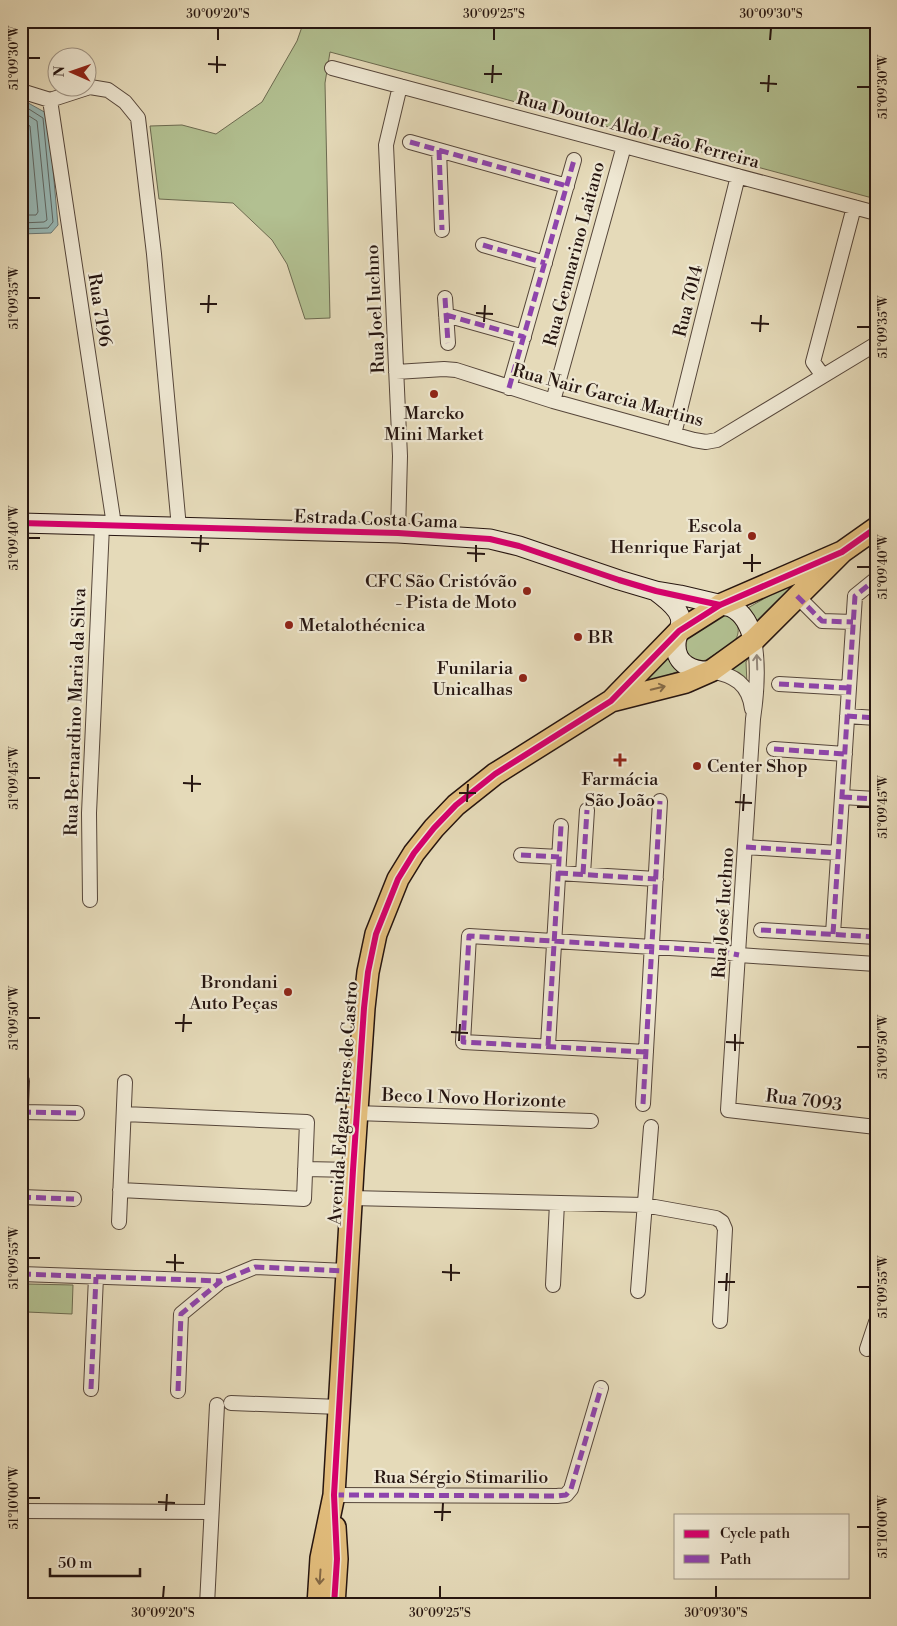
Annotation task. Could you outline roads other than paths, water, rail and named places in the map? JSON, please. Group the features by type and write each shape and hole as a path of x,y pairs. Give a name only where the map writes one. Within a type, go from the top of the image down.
{"main road":[{"name":"Estrada Costa Gama","path":"21,523 398,533 490,539 519,546 656,591 680,594 720,604"},
{"name":"Avenida Edgar Pires de Castro","path":"611,701 686,682 711,671 754,640 842,552 876,528"},
{"name":"Avenida Edgar Pires de Castro","path":"334,1605 337,1559 334,1495 356,1114 368,972 376,934 398,879 414,853 456,805 495,774 611,701 679,631 720,604 842,552"},
{"name":"Estrada Costa Gama","path":"656,591 678,613 680,618 679,631"},
{"path":"720,604 738,610 744,616 754,640"},
{"path":"679,631 676,646 681,661 695,670 711,671"},
{"name":"Avenida Edgar Pires de Castro","path":"318,1605 321,1558 334,1495"}],"street":[{"name":"Rua Doutor Aldo Leão Ferreira","path":"332,68 876,213"},
{"name":"Rua Joel Iuchno","path":"398,533 400,456 386,144 400,86"},
{"path":"21,91 50,100 90,87 108,90 125,102 138,118 154,254 179,528"},
{"name":"Rua 7196","path":"50,100 108,526"},
{"path":"410,142 567,186"},
{"name":"Rua Gennarino Laitano","path":"553,401 624,146"},
{"path":"439,150 442,230"},
{"path":"509,388 574,160"},
{"name":"Rua 7014","path":"674,434 738,176"},
{"path":"822,376 813,362 854,207"},
{"path":"483,245 545,263"},
{"path":"446,298 448,343"},
{"path":"446,314 524,337"},
{"name":"Rua Nair Garcia Martins","path":"396,372 450,370 553,401 700,441 717,440 876,344"},
{"name":"Rua Bernardino Maria da Silva","path":"90,900 88,813 108,526"},
{"path":"833,934 855,596 876,579"},
{"path":"797,596 822,621 853,622"},
{"name":"Rua José Iuchno","path":"728,1110 757,690 754,640"},
{"name":"Rua José Iuchno","path":"711,671 726,674 742,684 751,700 754,719"},
{"path":"779,684 849,688"},
{"path":"847,716 876,718"},
{"path":"774,749 845,754"},
{"path":"842,797 876,799"},
{"path":"643,1104 660,801"},
{"path":"583,874 587,810"},
{"path":"548,1046 561,826"},
{"path":"746,847 838,853"},
{"path":"521,855 559,857"},
{"path":"558,873 656,879"},
{"path":"761,930 876,937"},
{"path":"646,1052 463,1042 469,936 719,951 739,955 876,964"},
{"path":"21,1106 22,1081"},
{"path":"119,1222 125,1082"},
{"name":"Rua 7093","path":"728,1110 876,1127"},
{"path":"21,1112 78,1113"},
{"path":"120,1190 304,1199 307,1122 124,1114"},
{"name":"Beco 1 Novo Horizonte","path":"356,1114 591,1121"},
{"path":"638,1291 650,1127"},
{"path":"305,1169 353,1170"},
{"path":"21,1197 74,1199"},
{"path":"351,1198 644,1205 716,1218 722,1222 725,1229 720,1321"},
{"path":"553,1285 557,1203"},
{"path":"178,1391 181,1314 220,1281 255,1267 347,1271"},
{"path":"21,1274 220,1281"},
{"path":"91,1389 96,1277"},
{"path":"867,1349 876,1322"},
{"name":"Rua Sérgio Stimarilio","path":"334,1495 566,1495 570,1489 601,1388"},
{"path":"207,1605 210,1512 224,1404 340,1407"},
{"path":"21,1511 210,1512"}],"water":[{"path":"21,99 48,114 58,225 51,233 21,234"}],"place":[{"name":"Marcko Mini Market","path":"434,394"},
{"name":"Escola Henrique Farjat","path":"752,536"},
{"name":"CFC São Cristóvão - Pista de Moto","path":"527,591"},
{"name":"Metalothécnica","path":"289,625"},
{"name":"BR","path":"578,637"},
{"name":"Funilaria Unicalhas","path":"523,678"},
{"name":"Farmácia São João","path":"620,760"},
{"name":"Center Shop","path":"697,766"},
{"name":"Brondani Auto Peças","path":"288,992"}]}
